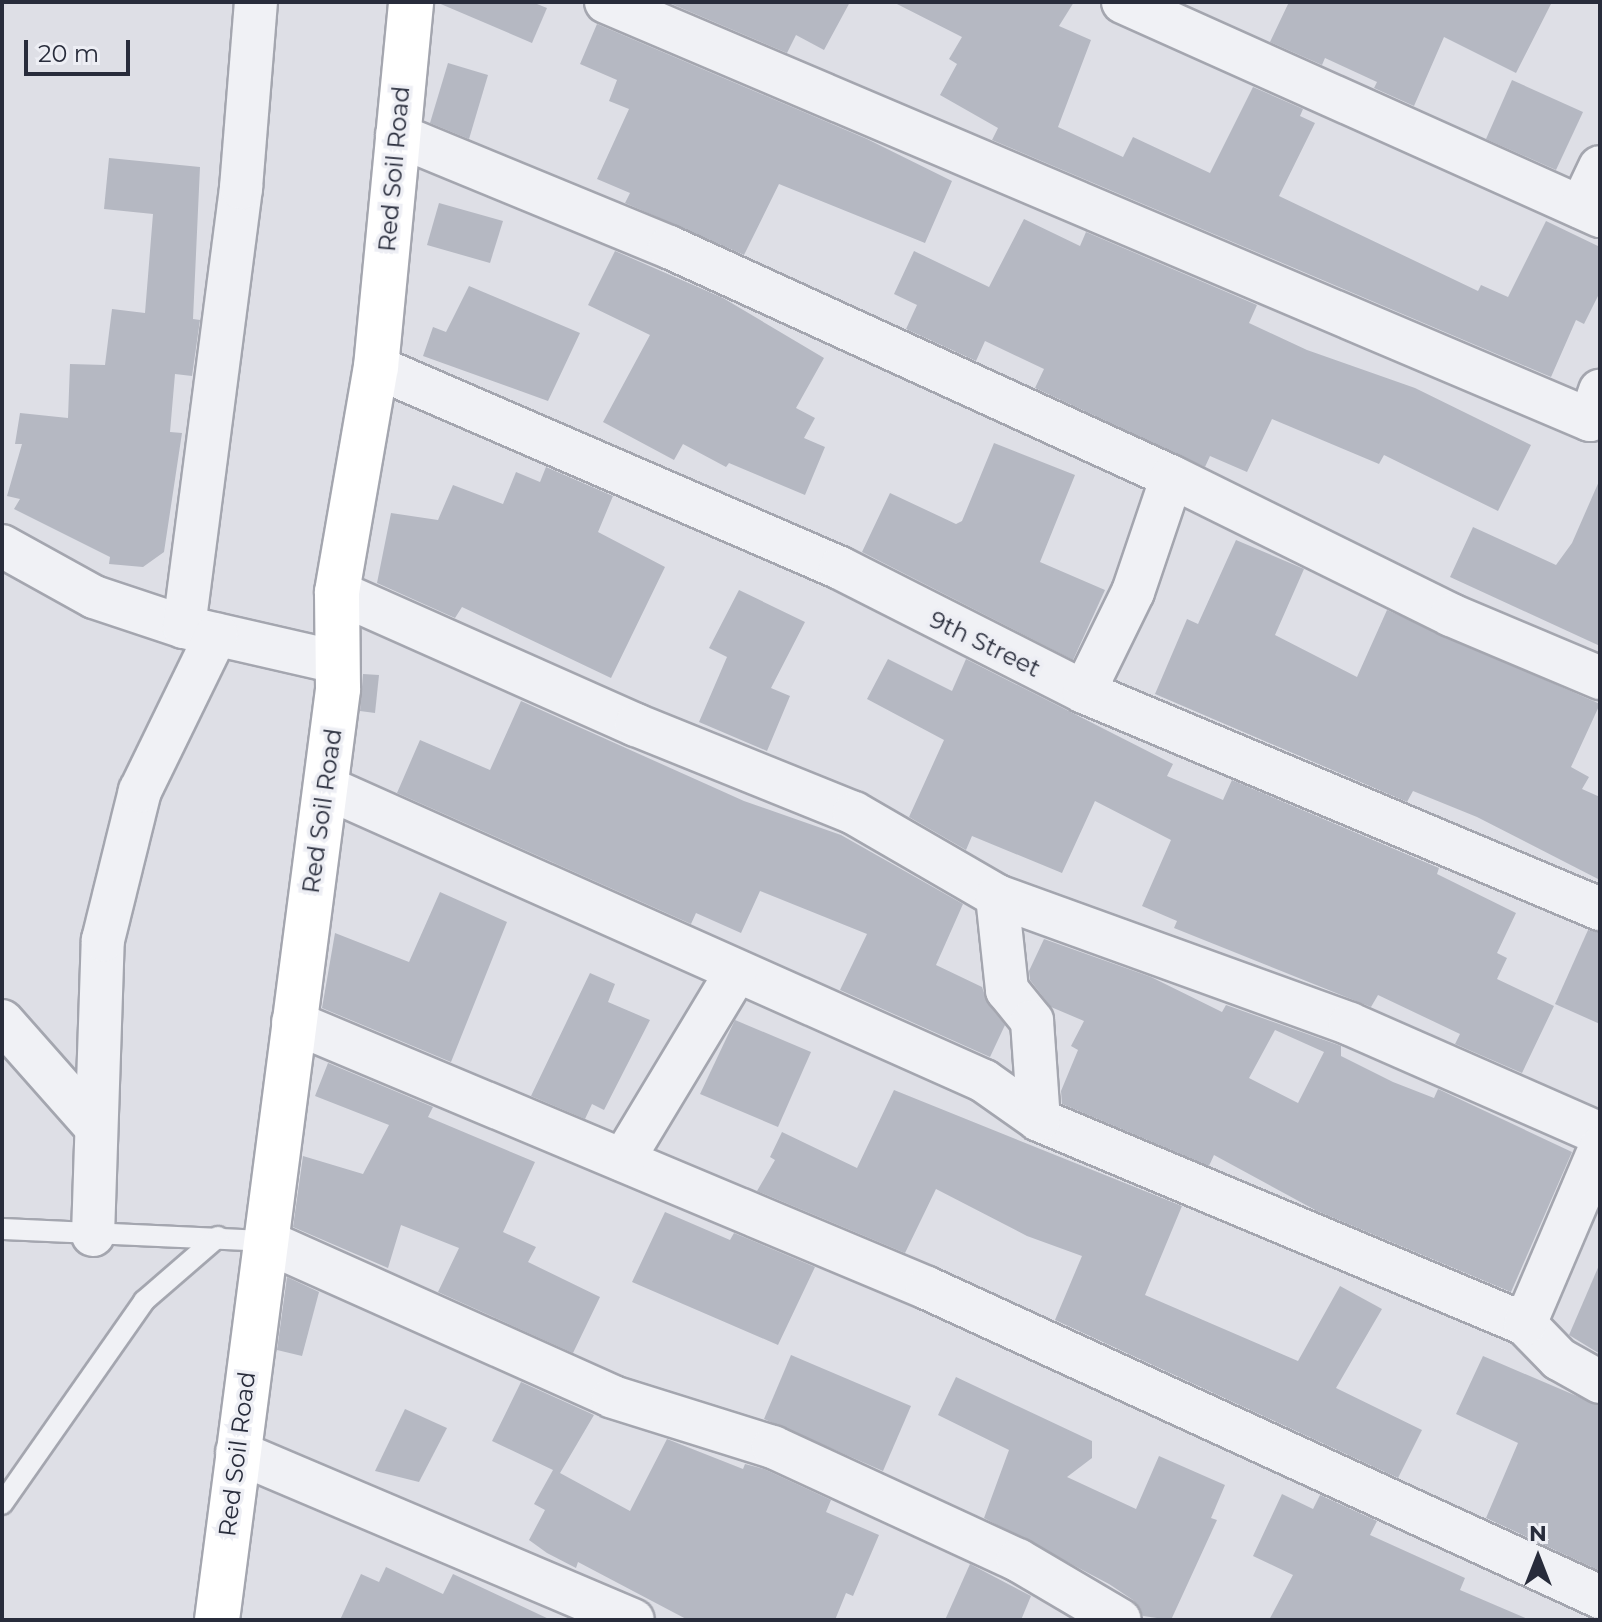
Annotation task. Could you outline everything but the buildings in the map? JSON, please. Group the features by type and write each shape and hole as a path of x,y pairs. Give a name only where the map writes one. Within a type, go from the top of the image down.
{"street":[{"path":"93,1235 94,1125 106,925 140,791 200,631 256,2"},
{"name":"Red Soil Road","path":"217,1620 325,787 337,662 337,592 376,367 411,2"},
{"path":"606,2 1597,412"},
{"path":"1123,2 1591,212 1600,167"},
{"path":"397,135 669,247 1172,477 1451,615 1600,678"},
{"name":"9th Street","path":"376,367 840,568 1084,692 1600,909"},
{"path":"1084,692 1133,592 1172,477"},
{"path":"2,546 94,597 200,631 337,662"},
{"path":"337,592 636,725 854,813 997,896 1350,1024 1600,1134"},
{"path":"325,787 735,974 984,1081 1039,1120 1525,1324 1559,1359 1600,1382"},
{"path":"997,896 1007,990 1032,1021 1039,1120"},
{"path":"623,1160 735,974"},
{"path":"2,1021 94,1125"},
{"path":"293,1022 927,1288 1600,1597"},
{"path":"1525,1324 1600,1148"},
{"path":"265,1241 613,1397 773,1447 1018,1560 1119,1620"},
{"path":"237,1452 633,1620"}],"lane":[{"path":"2,1229 265,1241"},
{"path":"2,1504 144,1301 218,1237"}]}
